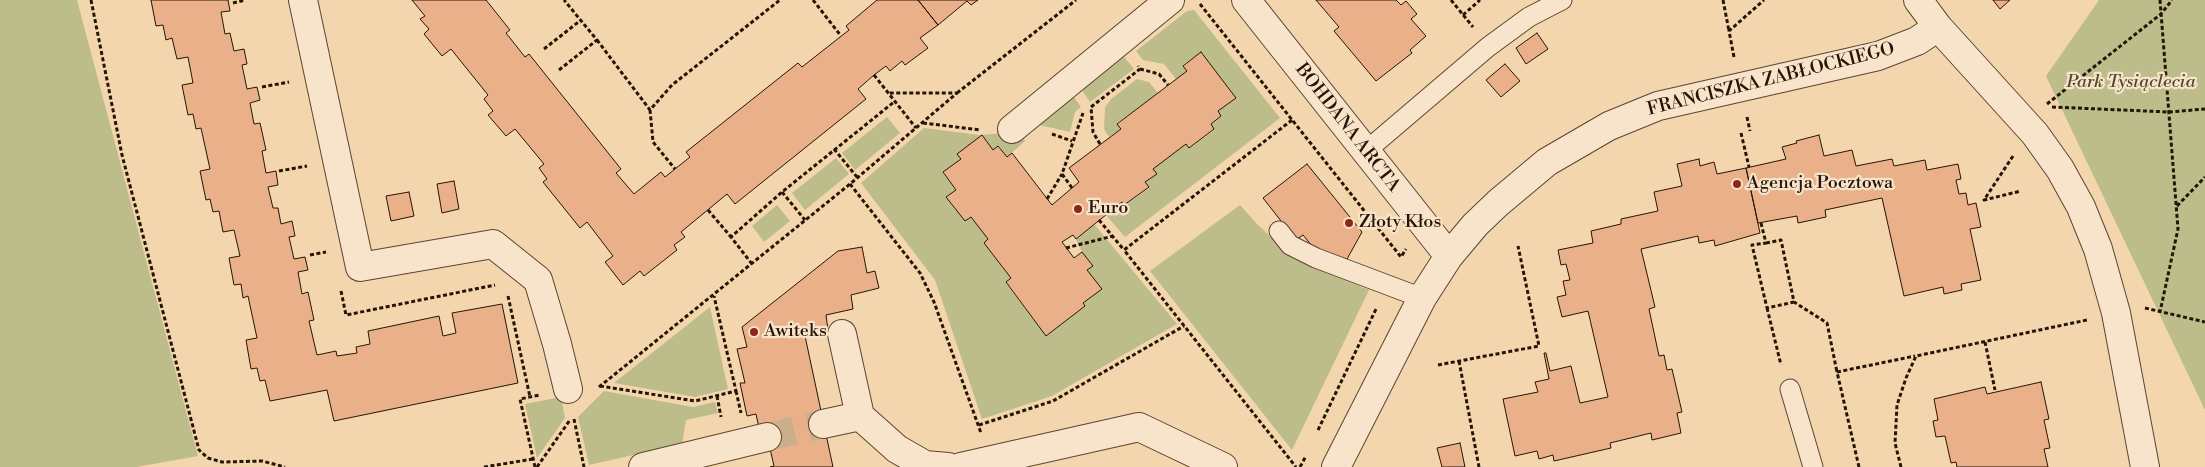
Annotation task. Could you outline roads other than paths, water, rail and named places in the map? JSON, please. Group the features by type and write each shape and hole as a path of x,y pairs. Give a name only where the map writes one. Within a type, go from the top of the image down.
{"street":[{"path":"302,0 360,267 493,244 538,280 570,392"},
{"path":"1001,130 1070,81 1170,0"},
{"name":"BOHDANA ARCTA","path":"1246,0 1449,256"},
{"path":"1918,0 1938,27 2024,120 2060,169 2089,225 2116,312 2145,467"},
{"name":"FRANCISZKA ZABŁOCKIEGO","path":"1336,467 1422,298 1449,256 1475,224 1547,162 1608,126 1658,106 1885,53 1918,41 1938,27"},
{"path":"842,334 860,416 898,449 924,465 948,467"},
{"path":"823,424 860,416"},
{"path":"961,467 1139,427 1223,467"},
{"path":"643,467 767,437"}],"lane":[{"path":"1366,151 1488,47 1529,17 1562,0"},
{"path":"1279,231 1290,245 1316,258 1422,298"},
{"path":"1790,389 1810,466"}],"tunnel":[{"path":"767,437 823,424"}],"place":[{"name":"Agencja Pocztowa","path":"1737,184"},
{"name":"Euro","path":"1078,209"},
{"name":"Złoty Kłos","path":"1349,223"},
{"name":"Awiteks","path":"754,332"}],"park label":[{"name":"Park Tysiąclecia","path":"2131,83"}]}
